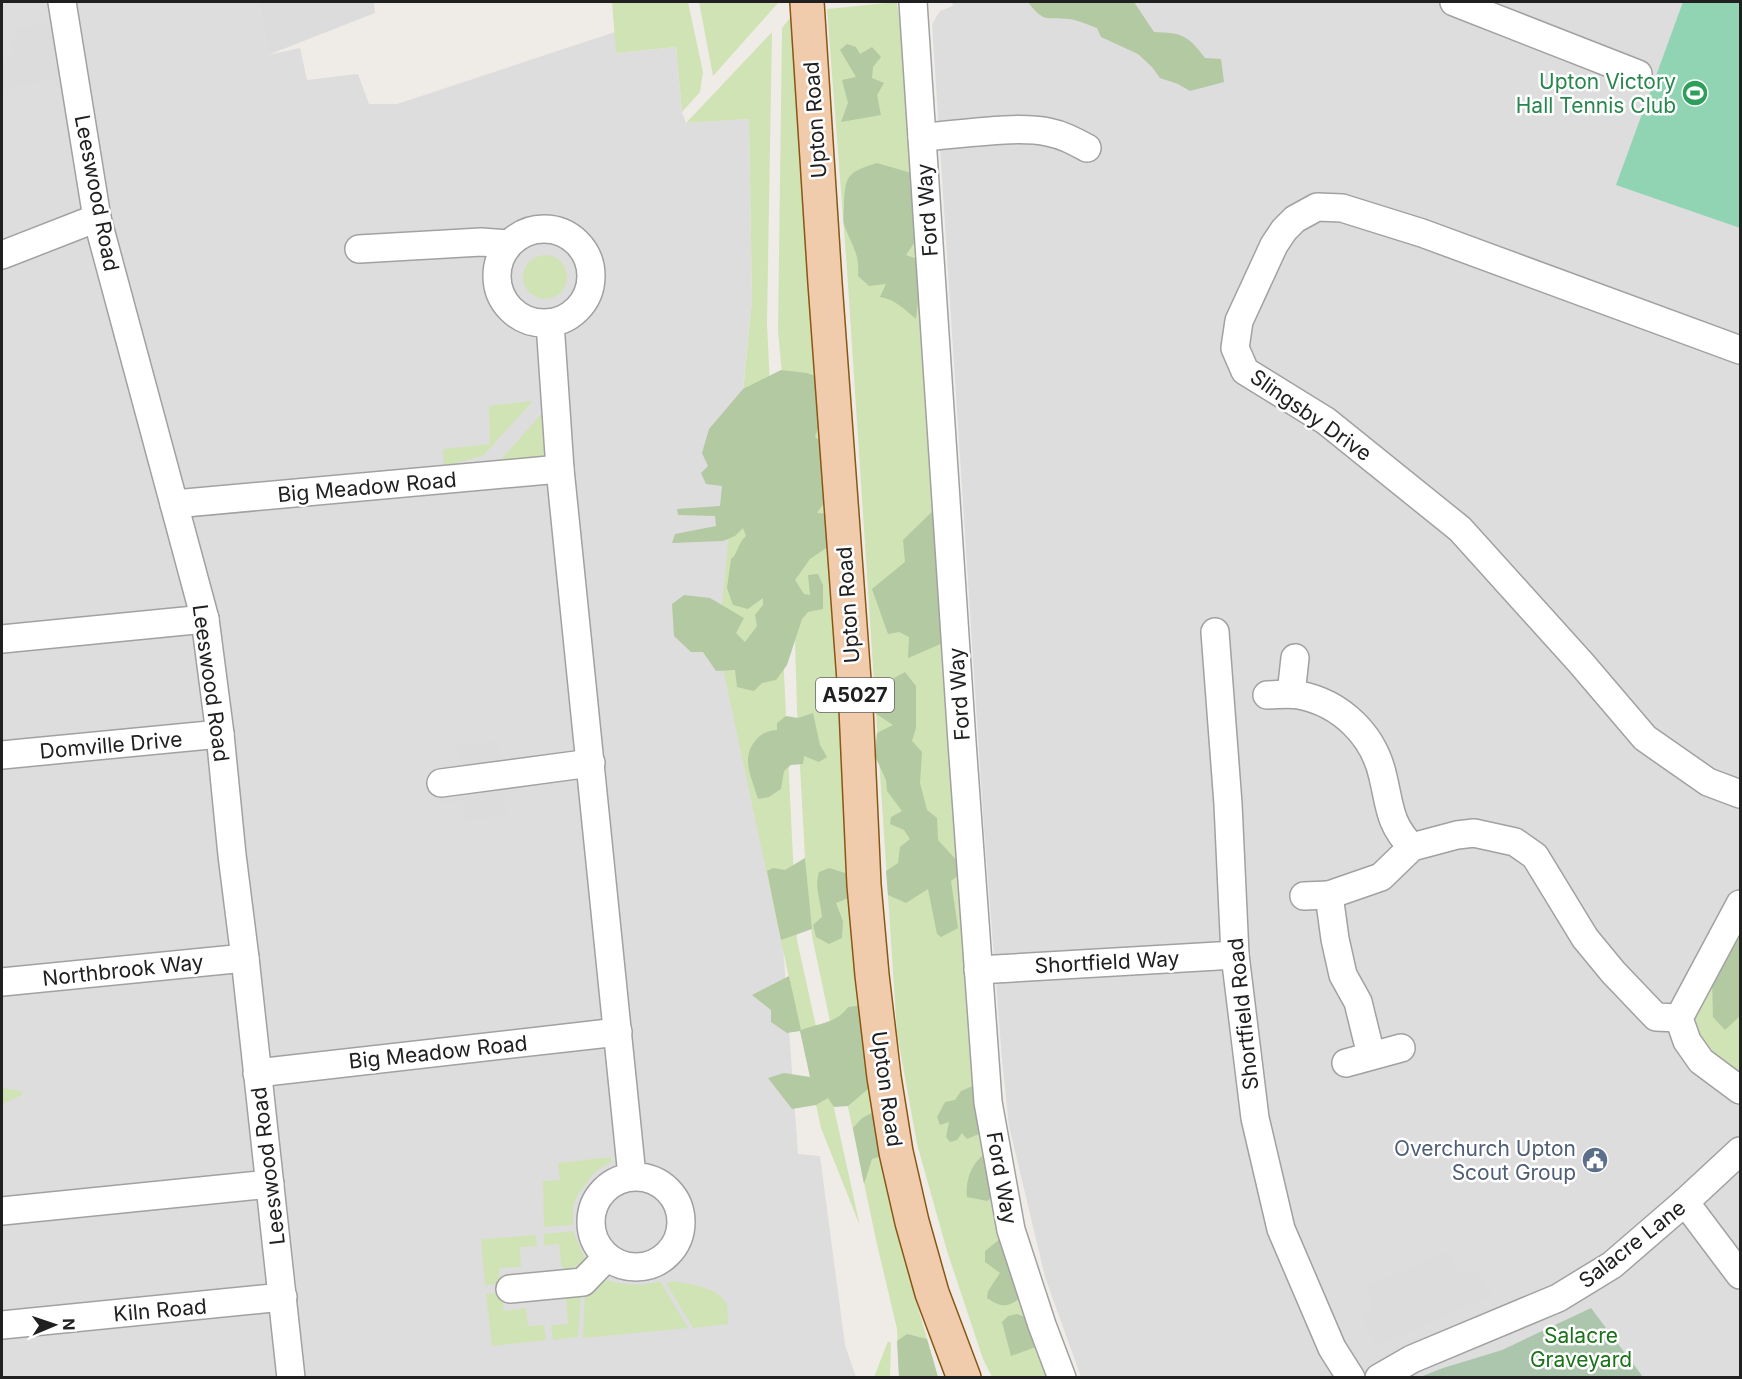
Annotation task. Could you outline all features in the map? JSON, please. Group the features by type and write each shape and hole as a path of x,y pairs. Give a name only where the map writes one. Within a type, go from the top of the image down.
{"main road":[{"name":"Upton Road","path":"807,2 856,708 864,885 873,987 896,1152 932,1293 964,1377"}],"street":[{"name":"Leeswood Road","path":"63,2 98,218 205,619 220,734 291,1377"},
{"name":"Ford Way","path":"913,2 988,1102 1011,1230 1042,1326 1062,1377"},
{"path":"1454,2 1514,12 1638,74"},
{"path":"922,137 1006,131 1046,131 1069,138 1087,148"},
{"name":"Slingsby Drive","path":"1740,350 1422,233 1342,208 1317,207 1295,219 1274,245 1239,321 1235,348 1245,371 1326,421 1460,530 1581,663 1645,738 1708,782 1740,794"},
{"path":"2,255 98,218"},
{"path":"550,229 572,238 583,249 590,264 591,279 587,295 579,308 566,318 550,323 536,323 511,310 502,298 497,270 501,256 509,244 528,232 550,229"},
{"path":"359,249 481,242 509,244"},
{"path":"550,323 560,469 632,1176"},
{"name":"Big Meadow Road","path":"174,504 560,469"},
{"path":"2,639 205,619"},
{"name":"Shortfield Road","path":"1215,632 1229,827 1235,955 1255,1118 1281,1229 1332,1348 1351,1377"},
{"path":"1295,658 1279,694 1298,694 1327,703 1352,721 1371,745 1382,773 1391,816 1400,835 1412,847"},
{"name":"Domville Drive","path":"2,755 220,734"},
{"path":"441,783 591,763"},
{"path":"1401,1048 1358,1059 1359,1002 1343,975 1335,939 1316,895 1381,878 1412,847 1474,832 1515,842 1535,856 1586,938 1613,972 1656,1017 1679,1018"},
{"path":"1740,904 1679,1018 1687,1041 1701,1061 1740,1090"},
{"name":"Shortfield Way","path":"978,970 1235,955"},
{"name":"Northbrook Way","path":"2,982 245,957"},
{"name":"Big Meadow Road","path":"257,1073 618,1032"},
{"name":"Salacre Lane","path":"1379,1377 1412,1359 1558,1298 1612,1265 1686,1202 1740,1150"},
{"path":"632,1176 650,1178 666,1187 676,1199 682,1218 680,1236 671,1251 657,1262 640,1268 622,1265 607,1257 596,1244 590,1226 592,1207 601,1192 613,1182 632,1176"},
{"path":"2,1211 270,1184"},
{"path":"1686,1202 1740,1275"},
{"path":"510,1288 583,1282 607,1257"},
{"name":"Kiln Road","path":"2,1325 283,1298"}],"shaded area":[{"path":"2,2 259,2 268,55 300,48 307,80 358,74 369,104 397,104 615,32 616,53 676,47 682,112 686,123 749,119 752,300 743,389 798,1154 820,1156 845,1345 856,1377 2,1378"},
{"path":"259,2 374,2 375,13 268,55"},
{"path":"952,2 1740,2 1740,1377 1081,1377 1045,1277 1009,1126 1002,1060 984,829 932,24 940,11 953,6"},
{"path":"50,22 58,79 3,89 2,59 14,57 12,39 17,38 16,29"},
{"path":"498,741 506,815 464,820 463,801 440,803 437,767 459,765 457,746"},
{"path":"1448,1252 1457,1275 1475,1268 1492,1295 1376,1346 1361,1314 1374,1309 1366,1286"}],"green space":[{"path":"612,2 688,2 703,72 700,92 682,112 676,47 616,53"},
{"path":"699,2 779,2 713,76"},
{"path":"897,2 902,38 980,1079 1052,1377 992,1377 983,1359 947,1251 917,1144 897,1033 847,270 827,9"},
{"path":"1028,2 1134,2 1154,32 1171,33 1184,37 1194,44 1205,58 1221,59 1224,82 1190,91 1160,78 1138,54 1101,37 1097,28 1072,20 1045,18"},
{"name":"Upton Victory Hall Tennis Club","path":"1683,2 1740,2 1740,228 1616,185"},
{"path":"796,10 890,1191 902,1252 938,1377 899,1377 897,1329 812,936 797,711 790,462 778,331 782,28"},
{"path":"772,32 767,324 797,940 860,1226 821,1128 718,645 752,300 749,119 686,123"},
{"path":"847,44 856,47 860,54 872,47 881,57 873,67 872,78 884,83 877,95 881,115 841,122 848,103 842,80 856,77 840,50"},
{"path":"877,163 918,175 917,239 906,255 923,261 916,319 895,302 880,297 886,284 869,286 858,276 857,256 844,225 847,180 860,169"},
{"path":"545,255 554,256 561,261 566,268 566,286 561,293 554,298 545,299 536,298 529,293 524,286 523,277 524,268 529,261 536,256"},
{"path":"781,370 807,373 821,378 823,413 815,437 825,444 829,496 817,513 830,514 832,544 810,559 795,580 804,594 810,595 808,575 818,574 823,585 823,609 808,612 802,619 787,665 776,680 762,683 754,691 737,687 735,670 716,671 703,652 691,652 674,636 672,604 684,595 710,598 744,618 736,633 745,642 757,626 755,615 763,605 763,598 748,609 733,605 727,588 731,559 746,536 743,528 735,536 723,541 672,543 675,534 716,526 715,516 678,515 677,509 720,506 722,486 706,484 701,473 708,466 702,453 709,429 743,389"},
{"path":"533,401 483,456 444,466 443,449 490,444 489,406"},
{"path":"542,413 546,458 498,463"},
{"path":"938,506 950,640 908,658 909,637 899,632 888,634 872,589 905,562 903,540"},
{"path":"905,672 916,686 916,728 912,741 922,752 920,783 927,810 937,818 938,840 960,864 959,875 951,881 958,928 941,937 937,934 928,889 906,903 888,895 886,871 898,863 900,847 910,839 904,830 890,824 891,817 902,811 887,791 886,780 875,756 877,733 893,725 875,713 874,689"},
{"path":"813,713 820,745 827,757 819,762 804,756 803,764 791,765 784,771 781,789 769,797 758,799 748,761 751,747 763,734 777,730 777,723 786,716 798,718"},
{"path":"805,858 812,929 781,940 767,871 773,868 785,870"},
{"path":"829,868 855,876 856,895 836,903 843,921 842,938 829,944 816,937 813,925 822,917 817,889 819,872"},
{"path":"1740,933 1740,1016 1725,1030 1713,1017 1712,980"},
{"path":"1740,936 1740,1082 1696,1032 1693,1016"},
{"path":"789,976 801,1030 832,1020 848,1007 865,1005 874,1084 848,1106 834,1107 828,1098 816,1105 792,1109 768,1078 784,1073 810,1077 800,1031 787,1033 771,1022 771,1010 752,995"},
{"path":"975,1085 986,1131 967,1139 962,1133 957,1140 950,1142 946,1137 949,1122 940,1125 937,1117 945,1102 955,1100 961,1091"},
{"path":"2,1088 22,1091 22,1095 2,1104"},
{"path":"878,1110 885,1155 872,1159 864,1184 853,1128 862,1118"},
{"path":"992,1150 998,1192 987,1201 967,1197 967,1182 972,1169 980,1158"},
{"path":"611,1157 611,1162 595,1172 578,1194 573,1205 573,1225 544,1227 543,1181 560,1180 558,1163"},
{"path":"573,1231 587,1263 582,1270 567,1273 561,1265 559,1244 544,1246 544,1234"},
{"path":"536,1235 537,1246 520,1247 521,1267 499,1268 500,1284 485,1285 481,1239"},
{"path":"1005,1235 1025,1294 1011,1304 1003,1305 987,1298 988,1291 1000,1273 985,1262 985,1251"},
{"path":"606,1280 633,1285 660,1281 688,1328 583,1338 585,1290"},
{"path":"675,1281 718,1294 727,1305 728,1324 693,1328 666,1283"},
{"path":"502,1292 504,1311 526,1308 528,1326 544,1325 546,1340 492,1346 486,1294"},
{"path":"581,1292 578,1337 553,1340 551,1325 568,1324 566,1297"},
{"name":"Salacre Graveyard","path":"1591,1308 1643,1377 1420,1377 1502,1350"},
{"path":"1017,1314 1033,1320 1041,1345 1011,1356 1002,1322 1008,1316"},
{"path":"907,1334 927,1339 938,1377 899,1377 897,1341"},
{"path":"888,1341 891,1343 890,1377 874,1377"}],"place":[{"name":"Upton Victory Hall Tennis Club","path":"1695,93"},
{"name":"Overchurch Upton Scout Group","path":"1595,1160"}]}
